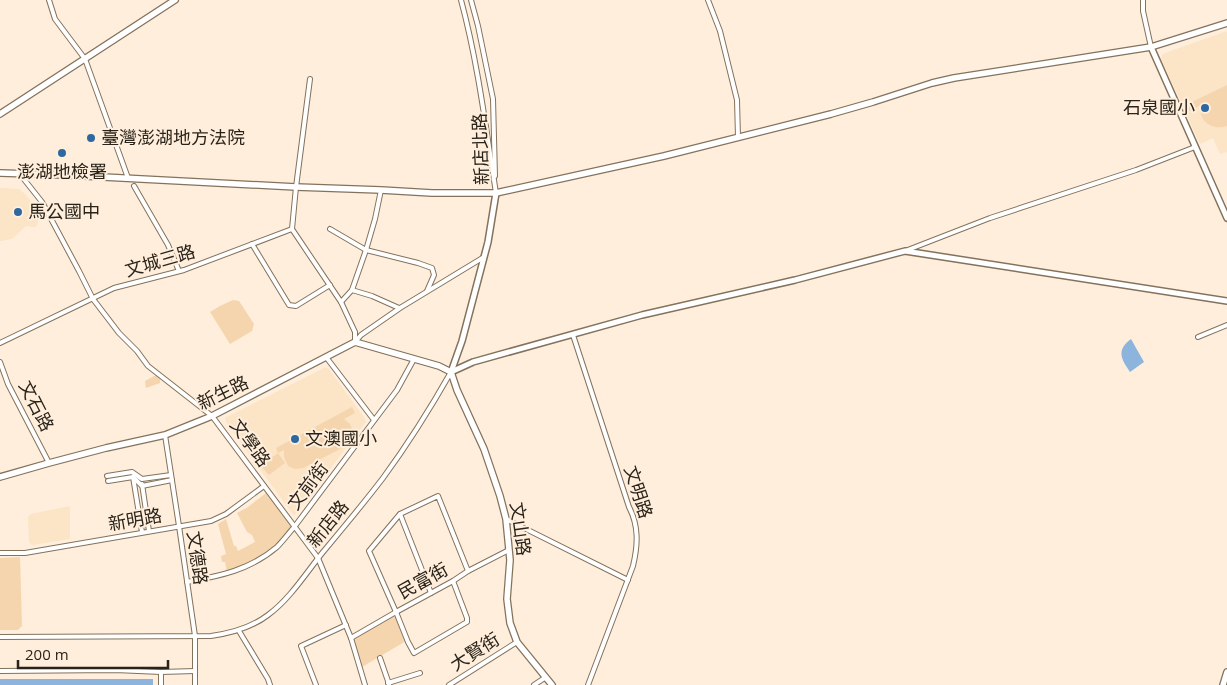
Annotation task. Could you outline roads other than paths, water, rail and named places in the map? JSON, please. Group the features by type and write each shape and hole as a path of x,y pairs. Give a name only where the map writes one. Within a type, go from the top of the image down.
{"main road":[{"path":"0,114 175,0"},
{"path":"0,172 432,193 496,193 658,158 839,112 932,83 1151,47 1227,22"},
{"path":"355,342 439,366 451,372"},
{"name":"新生路","path":"0,477 49,462 164,435 212,416 355,342"},
{"name":"文山路","path":"451,372 457,390 484,449 506,519 510,560 507,599 510,623 517,642 552,685"},
{"path":"1223,685 1227,672"}],"street":[{"path":"49,0 55,19 85,59 128,178"},
{"name":"新店北路","path":"461,0 481,98 496,193"},
{"name":"新店北路","path":"471,0 493,99 496,193"},
{"path":"708,0 720,31 737,100 738,137"},
{"path":"1143,0 1143,11 1151,47 1227,218"},
{"path":"310,79 292,229 341,302 355,332 355,342"},
{"path":"451,372 472,362 642,315 796,280 904,250 990,218 1136,170 1195,148"},
{"name":"文學路","path":"19,173 42,202 92,299 119,334 137,351 148,366 212,416 318,558 351,638 365,685"},
{"path":"134,186 168,245 179,272"},
{"path":"341,302 352,290 366,250 381,190"},
{"name":"新店路","path":"0,637 195,636 226,634 254,624 269,614 290,594 371,493 429,410 451,372 462,341 485,257 496,193"},
{"name":"文城三路","path":"0,343 114,288 179,272 292,229"},
{"path":"330,229 366,250 432,268 434,275 427,291"},
{"path":"252,244 289,304 296,306 330,285"},
{"path":"904,250 1227,301"},
{"path":"355,342 361,335 400,308 485,257"},
{"path":"352,290 400,308"},
{"path":"1198,337 1227,325"},
{"name":"文明路","path":"573,335 629,507 634,516 637,534 637,550 628,580 588,685"},
{"path":"326,357 374,420"},
{"name":"文前街","path":"187,582 234,572 255,562 277,546 295,526 397,390 414,359"},
{"name":"文石路","path":"0,362 8,384 49,462"},
{"name":"文德路","path":"164,435 195,636 195,685"},
{"path":"108,479 132,475 142,480 171,475"},
{"path":"132,475 142,486"},
{"path":"132,475 142,532"},
{"path":"142,480 149,531"},
{"path":"142,486 172,480"},
{"name":"新明路","path":"0,553 25,552 211,521 226,514 264,486"},
{"path":"453,581 467,622 414,653 369,551 400,514 438,496 468,571"},
{"path":"400,514 431,593"},
{"path":"506,519 628,580"},
{"name":"民富街","path":"351,638 468,571 509,550"},
{"path":"316,685 301,646 346,625"},
{"path":"239,630 270,685"},
{"name":"大賢街","path":"449,685 517,642"},
{"path":"380,658 388,684 420,673"},
{"path":"0,670 195,671"},
{"path":"161,672 161,685"},
{"path":"534,685 546,677"}],"water":[{"path":"1131,339 1144,362 1130,372 1122,359 1122,351 1126,343"},
{"path":"0,679 153,679 153,685 0,685"}],"place":[{"name":"石泉國小","path":"1205,108"},
{"name":"臺灣澎湖地方法院","path":"91,138"},
{"name":"澎湖地檢署","path":"62,153"},
{"name":"馬公國中","path":"18,212"},
{"name":"文澳國小","path":"295,439"}]}
